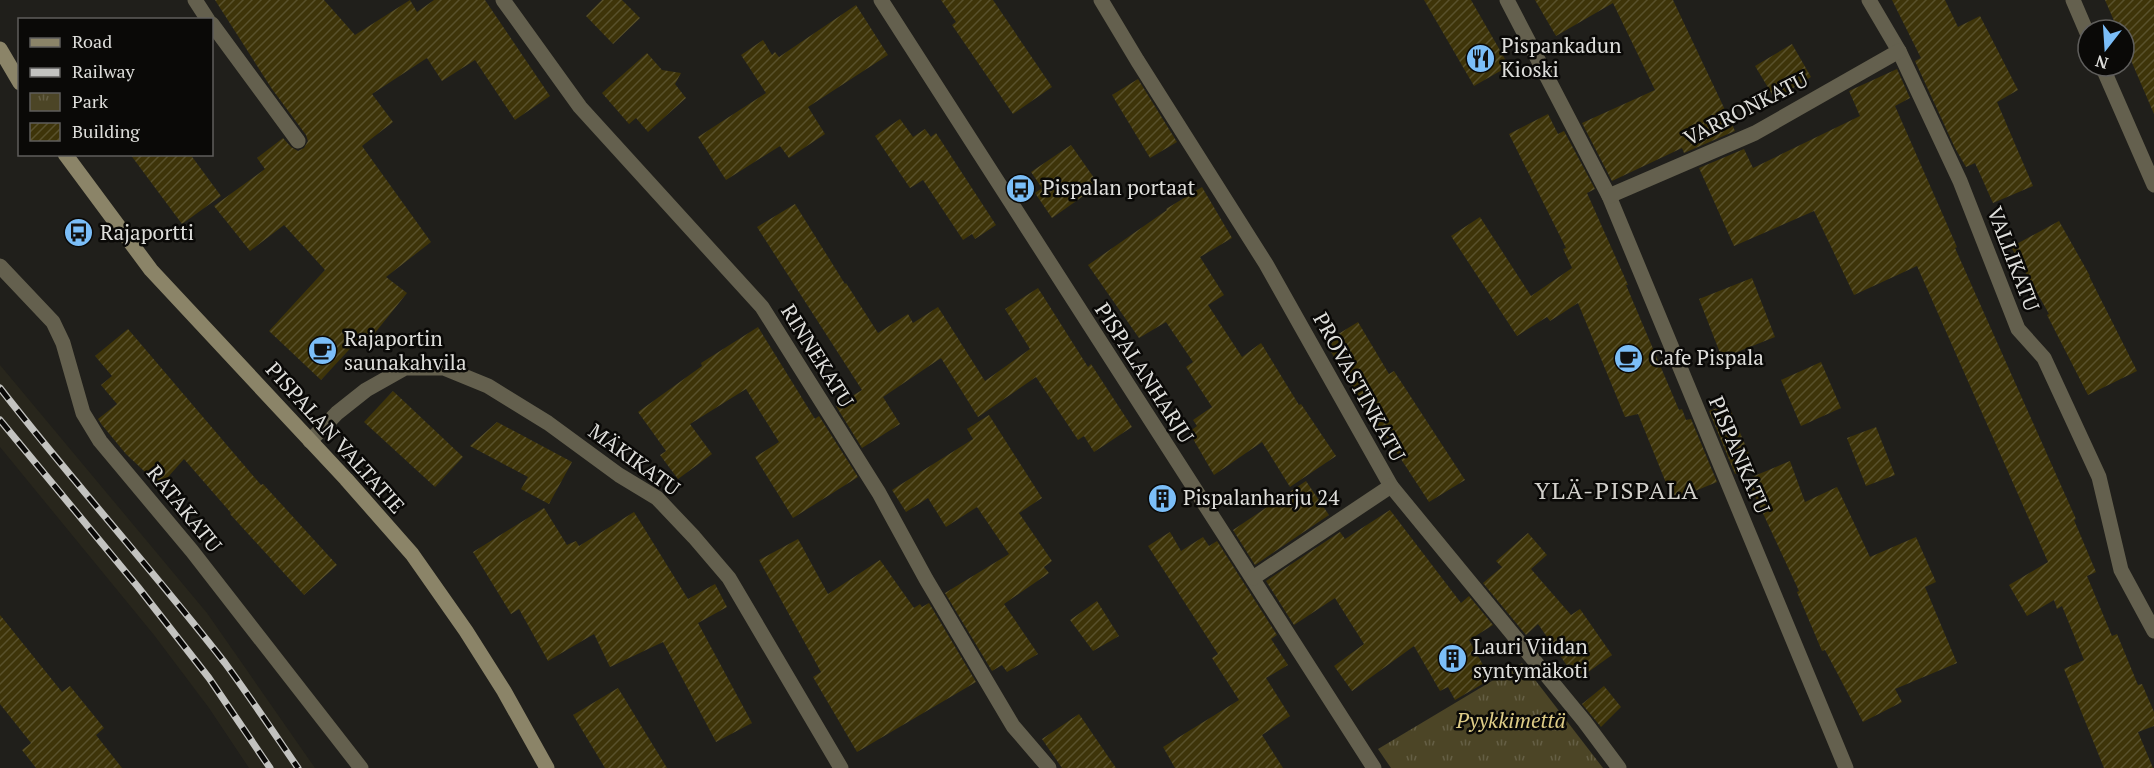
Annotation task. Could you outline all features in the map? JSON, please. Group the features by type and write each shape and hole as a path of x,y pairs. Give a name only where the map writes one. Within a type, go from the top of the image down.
{"main road":[{"path":"0,49 18,80"},
{"name":"PISPALAN VALTATIE","path":"66,156 151,270 412,555 466,631 548,768"}],"street":[{"path":"195,0 207,18"},
{"name":"RINNEKATU","path":"503,0 580,107 762,307 879,493 926,579 1013,726 1049,768"},
{"name":"PISPALANHARJU","path":"880,0 1374,768"},
{"name":"PROVASTINKATU","path":"1101,0 1266,264 1391,486 1584,721 1619,768"},
{"name":"PISPANKATU","path":"1507,0 1609,196 1846,768"},
{"name":"VALLIKATU","path":"1869,0 1899,51 1960,181 2018,329 2044,358 2099,477 2121,570 2154,631"},
{"path":"2073,0 2081,18"},
{"path":"213,25 298,141"},
{"name":"VARRONKATU","path":"1609,196 1755,133 1899,51"},
{"path":"2107,78 2154,185"},
{"name":"RATAKATU","path":"0,266 53,322 63,343 83,413 100,441 192,551 361,768"},
{"name":"MÄKIKATU","path":"310,441 337,413 366,390 405,368 444,368 488,386 548,423 619,475 657,498 729,578 840,768"},
{"path":"1253,578 1391,486"}],"shaded area":[{"path":"0,365 207,613 315,768 249,768 209,708 154,635 0,447"}],"green space":[{"name":"Pyykkimettä","path":"1522,663 1603,768 1391,768 1378,749"}],"building":[{"path":"215,0 324,0 355,35 410,0 417,12 434,0 485,0 550,96 515,120 475,60 442,81 427,58 372,94 393,122 362,146 431,242 386,277 407,293 366,344 359,339 321,380 269,331 325,270 284,225 250,251 214,206 265,169 257,158 283,138 298,151 304,148 308,141"},
{"path":"602,0 622,0 640,18 613,44 586,16"},
{"path":"941,0 993,0 1052,87 1013,114 952,25 956,22"},
{"path":"1424,0 1471,0 1509,66 1474,86"},
{"path":"1535,0 1673,0 1735,131 1684,153 1682,148 1612,181 1582,123 1655,90 1613,3 1556,36"},
{"path":"1892,0 1945,0 1958,27 1980,16 2018,90 1997,102 2033,186 1993,203 1975,163 1966,167 1955,148 1915,61 1921,58"},
{"path":"2105,0 2154,0 2154,114 2136,72 2136,18 2113,18"},
{"path":"856,5 888,55 808,107 825,134 789,158 780,146 726,180 698,137 766,93 741,55 763,40 772,55 775,52 779,57"},
{"path":"1792,44 1811,77 1775,99 1755,66"},
{"path":"647,53 662,70 681,73 675,84 686,98 648,132 636,118 629,124 602,93"},
{"path":"1897,69 1910,98 1895,106 1957,247 1955,248 2076,519 2074,520 2096,572 2087,576 2112,636 2117,634 2138,685 2142,684 2154,712 2154,726 2138,732 2153,768 2104,768 2064,669 2084,660 2062,606 2057,609 2054,600 2027,616 2009,585 2048,562 1917,266 1854,295 1814,211 1734,246 1699,168 1744,149 1753,168 1860,116 1849,91"},
{"path":"1138,79 1177,142 1150,158 1112,95"},
{"path":"1548,114 1558,134 1564,131 1595,189 1587,193 1628,285 1626,285 1679,410 1682,409 1686,420 1691,419 1717,482 1673,500 1638,414 1625,417 1578,303 1550,321 1547,317 1517,336 1451,236 1480,217 1531,296 1572,268 1563,249 1566,248 1509,134"},
{"path":"900,119 913,137 925,129 931,137 936,133 996,225 975,239 972,234 963,240 923,180 910,188 875,136"},
{"path":"1071,145 1099,185 1052,218 1035,193 1042,188 1031,172"},
{"path":"131,156 191,156 221,196 182,224"},
{"path":"1202,187 1232,238 1200,257 1224,295 1208,305 1242,357 1261,343 1299,405 1301,404 1336,456 1290,487 1262,442 1214,475 1189,432 1197,426 1193,420 1212,407 1186,367 1193,362 1166,322 1139,338 1088,265 1166,209"},
{"path":"795,204 878,333 908,314 913,323 938,307 985,381 1030,349 1005,309 1038,288 1088,367 1091,364 1132,427 1094,452 1084,436 1078,440 1036,377 978,417 941,358 883,397 900,424 862,448 836,406 862,390 757,227"},
{"path":"2059,221 2090,276 2137,371 2088,395 2047,315 2049,314 2011,247"},
{"path":"1752,278 1775,337 1722,358 1699,299"},
{"path":"1358,322 1389,374 1394,371 1465,480 1429,502 1380,427 1377,429 1325,342"},
{"path":"758,327 815,419 819,416 858,477 793,518 755,457 779,442 746,389 690,424 712,454 678,479 660,455 666,451 638,412 702,366 701,363"},
{"path":"128,329 261,485 263,484 337,565 304,595 230,514 184,459 160,486 126,454 98,419 117,404 101,385 112,376 95,356"},
{"path":"1821,362 1841,408 1801,426 1781,380"},
{"path":"393,391 463,457 435,487 364,422"},
{"path":"1728,404 1754,466 1735,474 1709,411"},
{"path":"989,415 1042,498 1019,513 1052,561 1044,567 1049,573 1004,604 1038,654 1007,672 1002,665 992,671 945,593 1009,554 977,507 946,527 928,498 906,512 892,490 973,439 967,429"},
{"path":"497,422 572,462 549,504 521,489 528,477 470,446"},
{"path":"1876,427 1895,475 1866,486 1847,438"},
{"path":"1790,461 1805,502 1837,487 1870,557 1916,537 1936,582 1925,587 1957,663 1895,689 1902,702 1863,722 1825,650 1822,651 1797,592 1799,591 1747,479"},
{"path":"1306,481 1329,515 1255,565 1233,530"},
{"path":"544,508 567,545 576,541 579,546 634,512 688,599 715,584 727,607 698,623 752,723 716,742 663,642 610,667 594,634 548,661 519,609 511,614 473,552"},
{"path":"1390,510 1461,603 1469,596 1493,625 1469,640 1491,679 1455,700 1448,687 1440,691 1414,646 1352,691 1334,666 1364,644 1335,598 1294,625 1266,581 1340,532 1345,539"},
{"path":"1170,532 1181,551 1203,537 1209,546 1217,541 1277,635 1271,639 1288,665 1266,678 1290,716 1262,735 1283,768 1175,768 1163,747 1239,700 1212,658 1218,654 1148,546"},
{"path":"1528,533 1547,555 1531,569 1571,615 1580,609 1612,655 1577,680 1538,624 1526,635 1483,583 1502,567 1496,561"},
{"path":"798,539 828,594 880,560 914,608 920,604 922,607 929,603 976,682 857,752 813,677 821,672 759,560"},
{"path":"1097,601 1119,636 1093,651 1070,620"},
{"path":"0,615 62,692 70,686 104,728 96,735 122,768 36,768 22,750 31,743 0,704"},
{"path":"1604,686 1621,707 1601,727 1582,704"},
{"path":"618,688 667,768 605,768 573,715"},
{"path":"1079,714 1116,768 1062,768 1042,739"}],"railway":[{"path":"0,388 225,663 298,768"},
{"path":"0,420 138,587 209,678 270,768"}],"place":[{"name":"Pispankadun Kioski","path":"1480,58"},
{"name":"Pispalan portaat","path":"1021,188"},
{"name":"Rajaportti","path":"79,233"},
{"name":"Rajaportin saunakahvila","path":"323,351"},
{"name":"Cafe Pispala","path":"1629,358"},
{"name":"Pispalanharju 24","path":"1162,498"},
{"name":"Lauri Viidan syntymäkoti","path":"1452,659"}],"district":[{"name":"YLÄ-PISPALA","path":"1617,491"}]}
